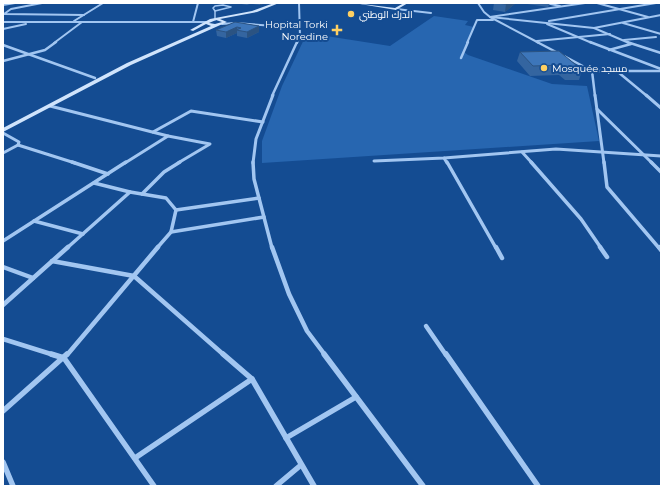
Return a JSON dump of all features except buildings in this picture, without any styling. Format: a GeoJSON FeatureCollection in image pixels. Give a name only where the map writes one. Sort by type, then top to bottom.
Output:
{"type":"FeatureCollection","features":[{"type":"Feature","properties":{"kind":"main road"},"geometry":{"type":"LineString","coordinates":[[206,23],[220,21],[256,11],[277,3]]}},
{"type":"Feature","properties":{"kind":"main road"},"geometry":{"type":"LineString","coordinates":[[356,3],[396,9],[406,3]]}},
{"type":"Feature","properties":{"kind":"main road"},"geometry":{"type":"LineString","coordinates":[[3,130],[157,51],[220,21],[256,11]]}},
{"type":"Feature","properties":{"kind":"main road"},"geometry":{"type":"LineString","coordinates":[[3,124],[211,20],[220,21]]}},
{"type":"Feature","properties":{"kind":"street"},"geometry":{"type":"LineString","coordinates":[[3,5],[15,3]]}},
{"type":"Feature","properties":{"kind":"street"},"geometry":{"type":"LineString","coordinates":[[3,14],[11,9],[42,3]]}},
{"type":"Feature","properties":{"kind":"street"},"geometry":{"type":"LineString","coordinates":[[73,22],[103,3]]}},
{"type":"Feature","properties":{"kind":"street"},"geometry":{"type":"LineString","coordinates":[[193,22],[198,3]]}},
{"type":"Feature","properties":{"kind":"street"},"geometry":{"type":"LineString","coordinates":[[299,3],[300,36],[277,84],[256,139],[252,156],[254,179],[269,239],[288,294],[307,331],[423,486]]}},
{"type":"Feature","properties":{"kind":"street"},"geometry":{"type":"LineString","coordinates":[[478,3],[484,12],[495,20],[592,71],[661,70]]}},
{"type":"Feature","properties":{"kind":"street"},"geometry":{"type":"LineString","coordinates":[[547,3],[561,7]]}},
{"type":"Feature","properties":{"kind":"street"},"geometry":{"type":"LineString","coordinates":[[490,17],[585,3]]}},
{"type":"Feature","properties":{"kind":"street"},"geometry":{"type":"LineString","coordinates":[[597,3],[650,17]]}},
{"type":"Feature","properties":{"kind":"street"},"geometry":{"type":"LineString","coordinates":[[542,22],[656,3]]}},
{"type":"Feature","properties":{"kind":"street"},"geometry":{"type":"LineString","coordinates":[[396,9],[430,13]]}},
{"type":"Feature","properties":{"kind":"street"},"geometry":{"type":"LineString","coordinates":[[3,10],[7,12]]}},
{"type":"Feature","properties":{"kind":"street"},"geometry":{"type":"LineString","coordinates":[[461,58],[478,20],[484,12]]}},
{"type":"Feature","properties":{"kind":"street"},"geometry":{"type":"LineString","coordinates":[[3,14],[84,15]]}},
{"type":"Feature","properties":{"kind":"street"},"geometry":{"type":"LineString","coordinates":[[594,28],[661,15]]}},
{"type":"Feature","properties":{"kind":"street"},"geometry":{"type":"LineString","coordinates":[[490,17],[594,28],[632,44],[661,53]]}},
{"type":"Feature","properties":{"kind":"street"},"geometry":{"type":"LineString","coordinates":[[480,19],[495,20]]}},
{"type":"Feature","properties":{"kind":"street"},"geometry":{"type":"LineString","coordinates":[[220,21],[300,26]]}},
{"type":"Feature","properties":{"kind":"street"},"geometry":{"type":"LineString","coordinates":[[3,22],[206,23]]}},
{"type":"Feature","properties":{"kind":"street"},"geometry":{"type":"LineString","coordinates":[[3,29],[36,22]]}},
{"type":"Feature","properties":{"kind":"street"},"geometry":{"type":"LineString","coordinates":[[3,61],[45,50],[82,22]]}},
{"type":"Feature","properties":{"kind":"street"},"geometry":{"type":"LineString","coordinates":[[542,22],[608,50],[661,70]]}},
{"type":"Feature","properties":{"kind":"street"},"geometry":{"type":"LineString","coordinates":[[621,22],[661,36]]}},
{"type":"Feature","properties":{"kind":"street"},"geometry":{"type":"LineString","coordinates":[[536,41],[610,34]]}},
{"type":"Feature","properties":{"kind":"street"},"geometry":{"type":"LineString","coordinates":[[624,40],[661,36]]}},
{"type":"Feature","properties":{"kind":"street"},"geometry":{"type":"LineString","coordinates":[[608,50],[632,44]]}},
{"type":"Feature","properties":{"kind":"street"},"geometry":{"type":"LineString","coordinates":[[3,46],[94,78]]}},
{"type":"Feature","properties":{"kind":"street"},"geometry":{"type":"LineString","coordinates":[[592,71],[607,187],[661,250]]}},
{"type":"Feature","properties":{"kind":"street"},"geometry":{"type":"LineString","coordinates":[[618,71],[661,108]]}},
{"type":"Feature","properties":{"kind":"street"},"geometry":{"type":"LineString","coordinates":[[50,106],[168,136],[210,144],[164,172],[142,194]]}},
{"type":"Feature","properties":{"kind":"street"},"geometry":{"type":"LineString","coordinates":[[597,109],[661,172]]}},
{"type":"Feature","properties":{"kind":"street"},"geometry":{"type":"LineString","coordinates":[[153,132],[191,111],[263,122]]}},
{"type":"Feature","properties":{"kind":"street"},"geometry":{"type":"LineString","coordinates":[[3,133],[19,142],[18,145]]}},
{"type":"Feature","properties":{"kind":"street"},"geometry":{"type":"LineString","coordinates":[[3,241],[168,136]]}},
{"type":"Feature","properties":{"kind":"street"},"geometry":{"type":"LineString","coordinates":[[3,153],[18,145],[108,174]]}},
{"type":"Feature","properties":{"kind":"street"},"geometry":{"type":"LineString","coordinates":[[374,161],[444,158],[556,149],[661,156]]}},
{"type":"Feature","properties":{"kind":"street"},"geometry":{"type":"LineString","coordinates":[[522,152],[581,220],[607,257]]}},
{"type":"Feature","properties":{"kind":"street"},"geometry":{"type":"LineString","coordinates":[[444,158],[502,258]]}},
{"type":"Feature","properties":{"kind":"street"},"geometry":{"type":"LineString","coordinates":[[94,183],[130,192],[166,198],[176,210]]}},
{"type":"Feature","properties":{"kind":"street"},"geometry":{"type":"LineString","coordinates":[[3,305],[130,192]]}},
{"type":"Feature","properties":{"kind":"street"},"geometry":{"type":"LineString","coordinates":[[176,210],[259,198]]}},
{"type":"Feature","properties":{"kind":"street"},"geometry":{"type":"LineString","coordinates":[[3,411],[64,358],[171,232],[176,210]]}},
{"type":"Feature","properties":{"kind":"street"},"geometry":{"type":"LineString","coordinates":[[171,232],[264,217]]}},
{"type":"Feature","properties":{"kind":"street"},"geometry":{"type":"LineString","coordinates":[[34,221],[83,234]]}},
{"type":"Feature","properties":{"kind":"street"},"geometry":{"type":"LineString","coordinates":[[52,261],[134,276],[252,379],[314,486]]}},
{"type":"Feature","properties":{"kind":"street"},"geometry":{"type":"LineString","coordinates":[[3,267],[33,278]]}},
{"type":"Feature","properties":{"kind":"street"},"geometry":{"type":"LineString","coordinates":[[426,326],[538,486]]}},
{"type":"Feature","properties":{"kind":"street"},"geometry":{"type":"LineString","coordinates":[[3,339],[64,358],[154,486]]}},
{"type":"Feature","properties":{"kind":"street"},"geometry":{"type":"LineString","coordinates":[[135,458],[252,379]]}},
{"type":"Feature","properties":{"kind":"street"},"geometry":{"type":"LineString","coordinates":[[286,438],[356,397]]}},
{"type":"Feature","properties":{"kind":"street"},"geometry":{"type":"LineString","coordinates":[[3,462],[13,486]]}},
{"type":"Feature","properties":{"kind":"street"},"geometry":{"type":"LineString","coordinates":[[276,486],[301,465]]}},
{"type":"Feature","properties":{"kind":"lane"},"geometry":{"type":"LineString","coordinates":[[215,11],[231,8],[215,6],[213,8],[220,21]]}},
{"type":"Feature","properties":{"kind":"shaded area"},"geometry":{"type":"Polygon","coordinates":[[[434,16],[468,21],[465,25],[474,27],[464,52],[468,55],[552,84],[587,86],[599,141],[262,163],[262,141],[282,86],[307,33],[390,46],[434,16]]]}},
{"type":"Feature","properties":{"kind":"place","name":"الدرك الوطني"},"geometry":{"type":"Point","coordinates":[351,14]}},
{"type":"Feature","properties":{"kind":"place","name":"Hopital Torki Noredine"},"geometry":{"type":"Point","coordinates":[337,30]}},
{"type":"Feature","properties":{"kind":"place","name":"Mosquée مسجد"},"geometry":{"type":"Point","coordinates":[544,68]}}]}
